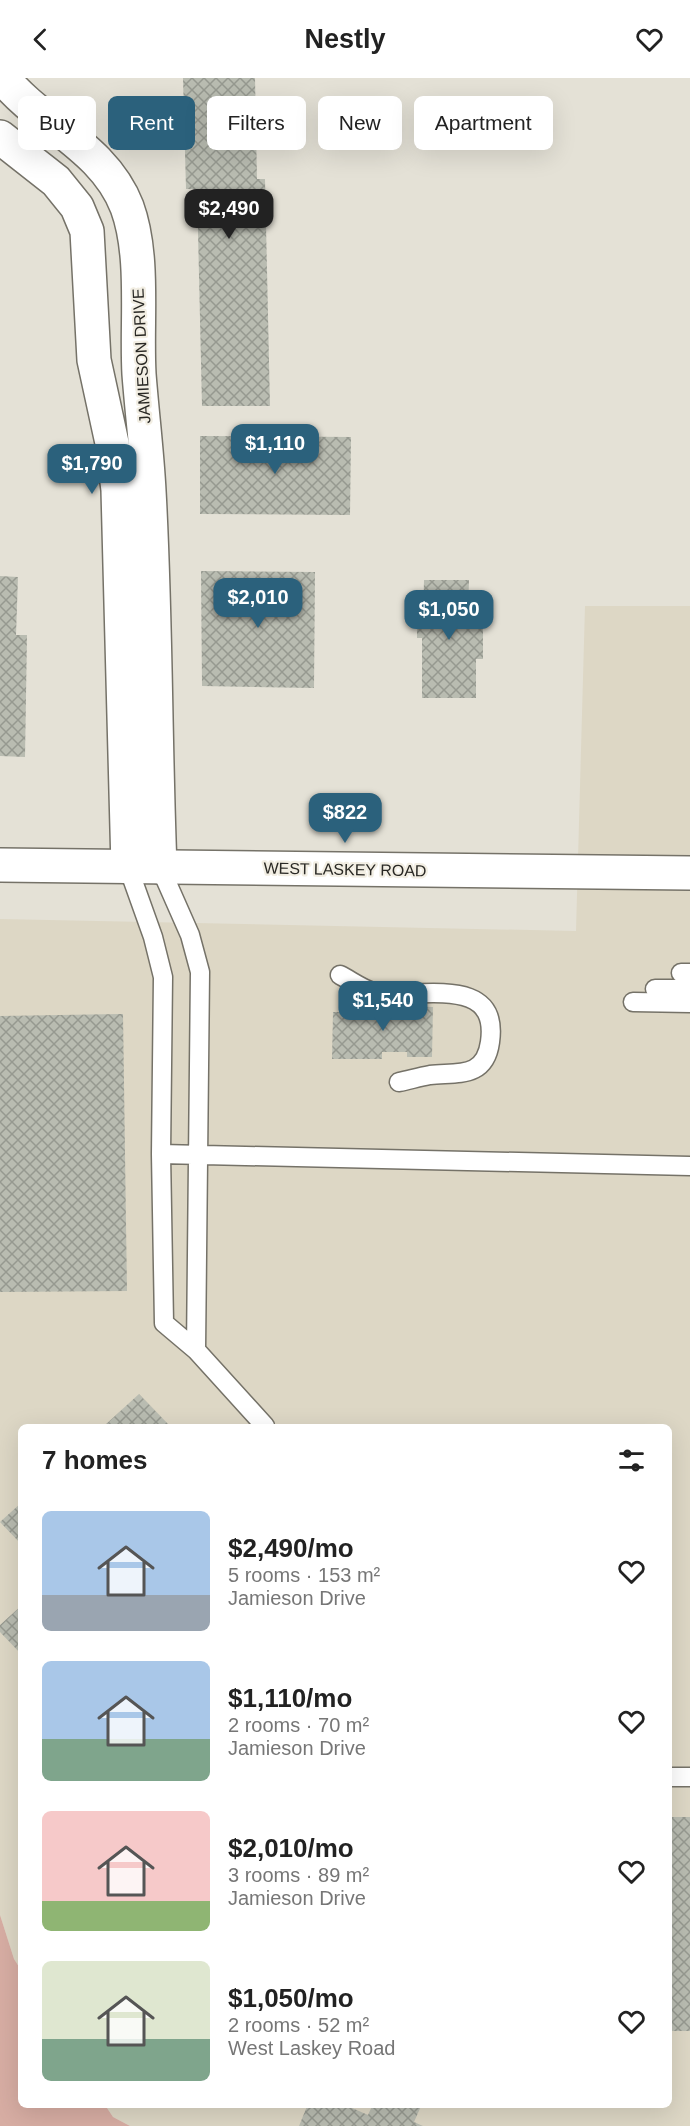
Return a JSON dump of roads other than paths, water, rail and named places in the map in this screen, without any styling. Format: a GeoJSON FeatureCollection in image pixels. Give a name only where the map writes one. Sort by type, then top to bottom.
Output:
{"type":"FeatureCollection","features":[{"type":"Feature","properties":{"kind":"street","name":"JAMIESON DRIVE"},"geometry":{"type":"LineString","coordinates":[[3,78],[19,98],[81,144],[110,176],[127,206],[135,237],[140,374],[149,491],[160,867]]}},
{"type":"Feature","properties":{"kind":"street"},"geometry":{"type":"LineString","coordinates":[[0,138],[56,181],[77,207],[87,231],[91,262],[94,360],[112,443],[118,490],[128,867]]}},
{"type":"Feature","properties":{"kind":"street","name":"WEST LASKEY ROAD"},"geometry":{"type":"LineString","coordinates":[[0,865],[690,873]]}},
{"type":"Feature","properties":{"kind":"lane"},"geometry":{"type":"LineString","coordinates":[[128,867],[153,938],[163,977],[161,1154],[164,1323],[196,1350],[263,1424]]}},
{"type":"Feature","properties":{"kind":"lane"},"geometry":{"type":"LineString","coordinates":[[160,867],[190,936],[200,972],[196,1350]]}},
{"type":"Feature","properties":{"kind":"lane"},"geometry":{"type":"LineString","coordinates":[[340,975],[372,992],[442,993],[472,997],[486,1011],[490,1024],[487,1054],[472,1071],[457,1076],[432,1075],[399,1082]]}},
{"type":"Feature","properties":{"kind":"lane"},"geometry":{"type":"LineString","coordinates":[[655,989],[687,978]]}},
{"type":"Feature","properties":{"kind":"lane"},"geometry":{"type":"LineString","coordinates":[[633,1002],[690,1003]]}},
{"type":"Feature","properties":{"kind":"lane"},"geometry":{"type":"LineString","coordinates":[[161,1154],[690,1166]]}},
{"type":"Feature","properties":{"kind":"lane"},"geometry":{"type":"LineString","coordinates":[[672,1777],[690,1778]]}}]}
